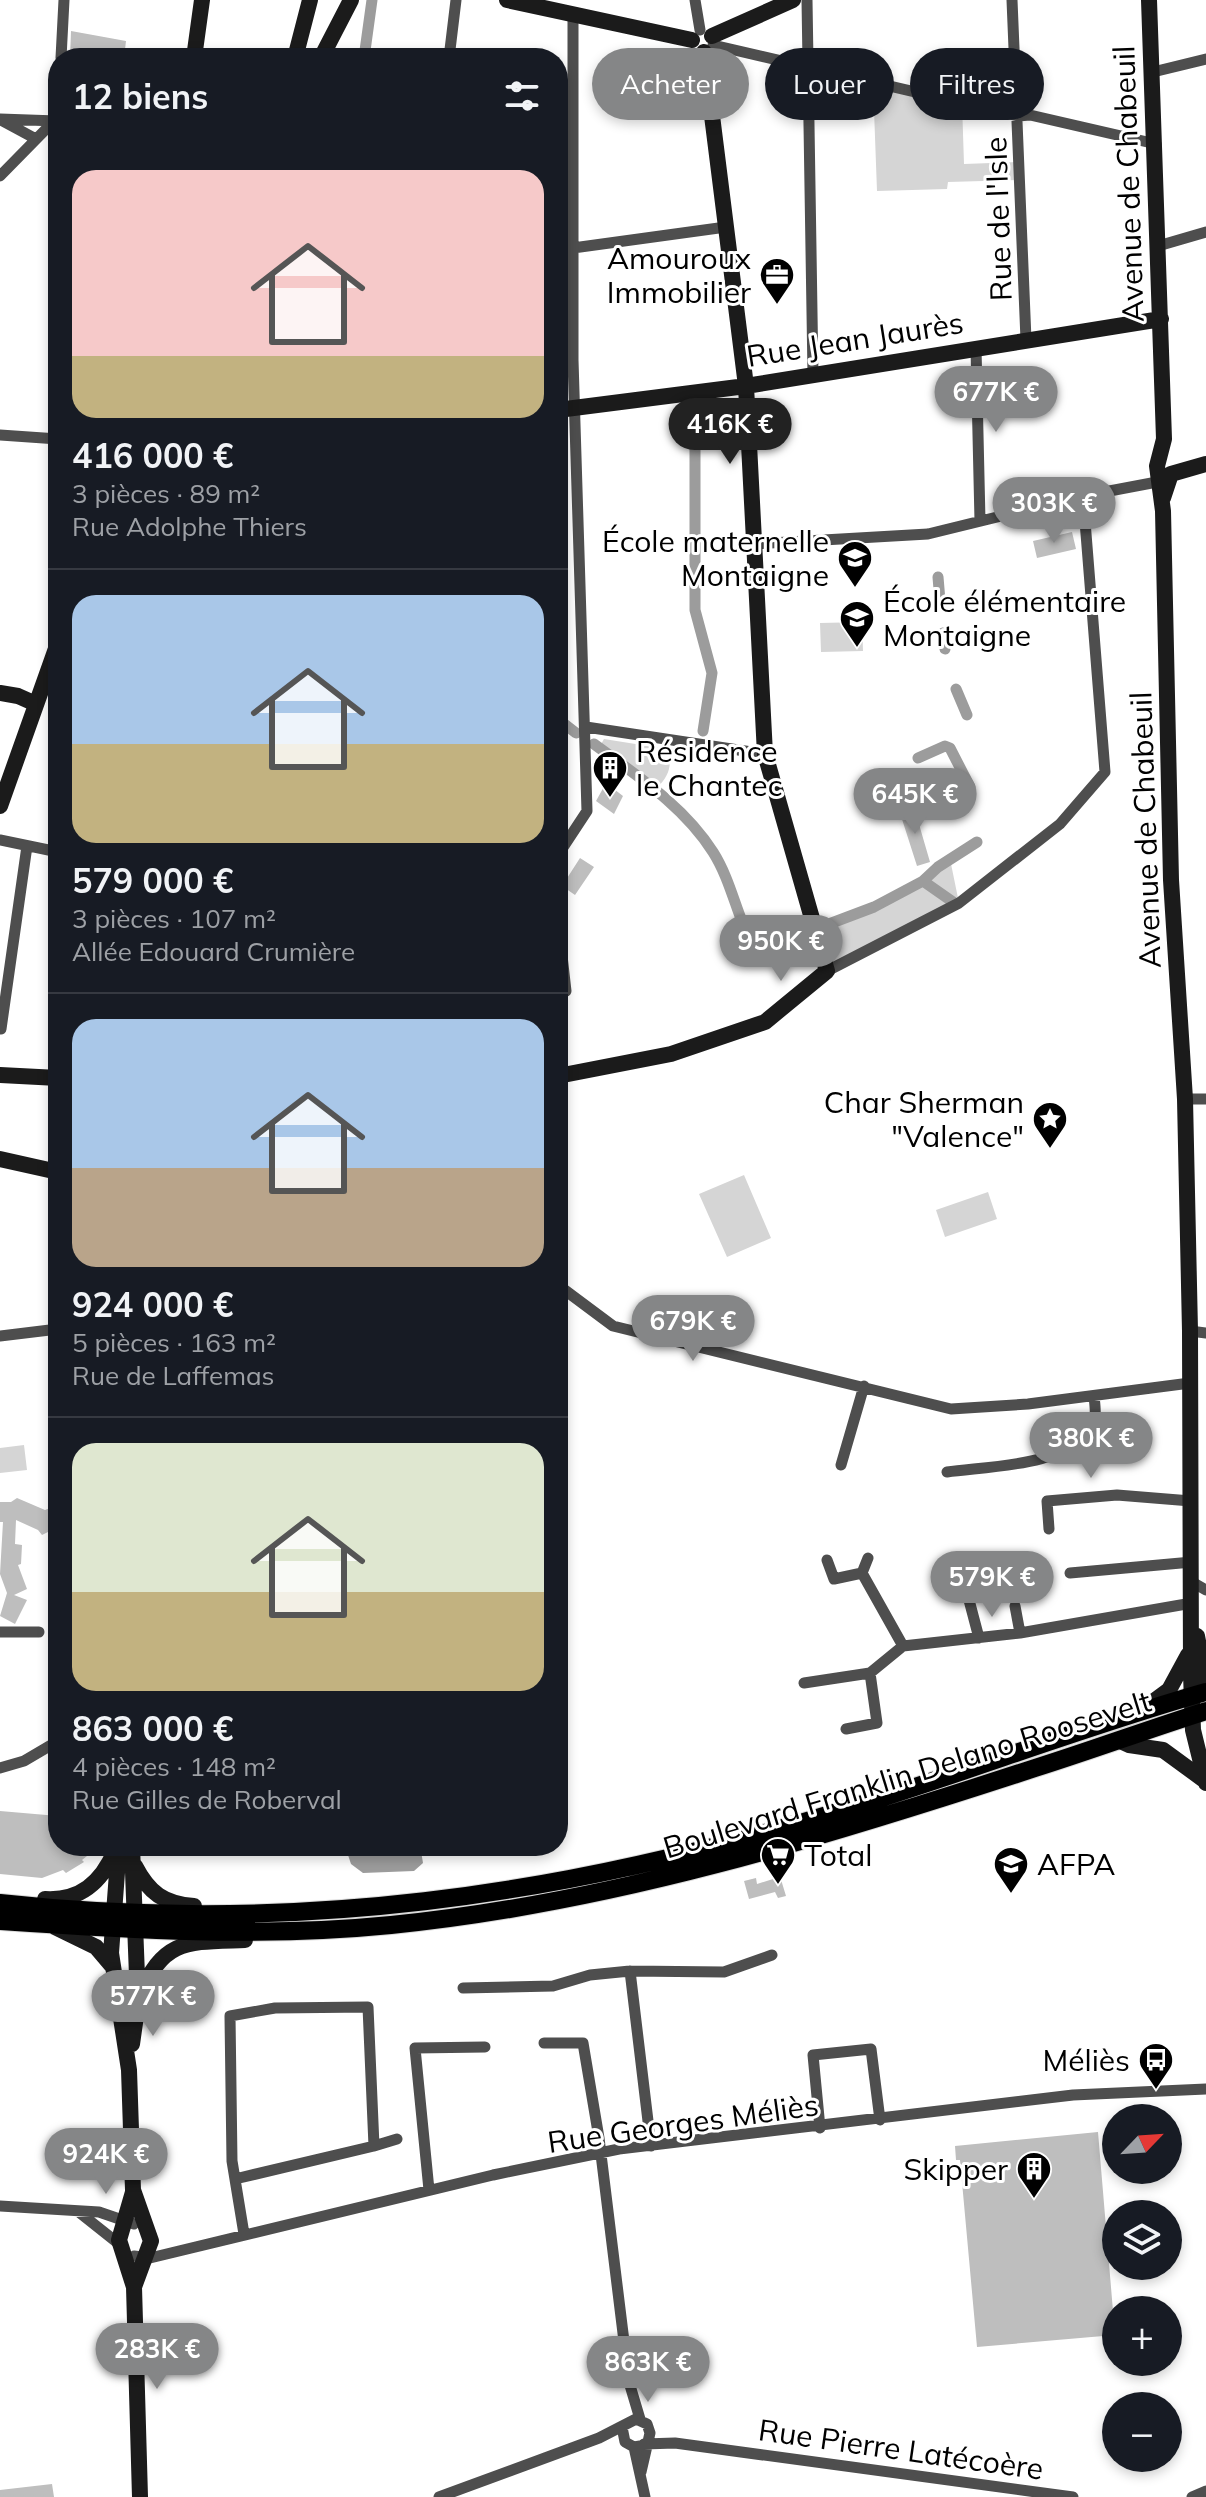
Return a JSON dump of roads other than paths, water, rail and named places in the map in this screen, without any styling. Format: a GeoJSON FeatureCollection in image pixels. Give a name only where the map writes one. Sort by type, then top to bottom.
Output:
{"type":"FeatureCollection","features":[{"type":"Feature","properties":{"kind":"main road","name":"Boulevard Franklin Delano Roosevelt"},"geometry":{"type":"LineString","coordinates":[[135,1922],[219,1914],[391,1907],[475,1897],[579,1879],[692,1853],[840,1811],[1135,1715],[1200,1687]]}},
{"type":"Feature","properties":{"kind":"main road","name":"Boulevard Franklin Delano Roosevelt"},"geometry":{"type":"LineString","coordinates":[[114,1920],[233,1933],[323,1930],[487,1913],[657,1880],[845,1829],[1199,1713]]}},
{"type":"Feature","properties":{"kind":"main road"},"geometry":{"type":"LineString","coordinates":[[0,1900],[114,1920]]}},
{"type":"Feature","properties":{"kind":"main road"},"geometry":{"type":"LineString","coordinates":[[0,1921],[50,1925],[114,1920]]}},
{"type":"Feature","properties":{"kind":"street"},"geometry":{"type":"LineString","coordinates":[[62,48],[64,0]]}},
{"type":"Feature","properties":{"kind":"street"},"geometry":{"type":"LineString","coordinates":[[195,48],[202,0]]}},
{"type":"Feature","properties":{"kind":"street"},"geometry":{"type":"LineString","coordinates":[[298,48],[310,0]]}},
{"type":"Feature","properties":{"kind":"street"},"geometry":{"type":"LineString","coordinates":[[326,48],[351,0]]}},
{"type":"Feature","properties":{"kind":"street"},"geometry":{"type":"LineString","coordinates":[[450,48],[456,0]]}},
{"type":"Feature","properties":{"kind":"street"},"geometry":{"type":"LineString","coordinates":[[507,0],[765,57]]}},
{"type":"Feature","properties":{"kind":"street"},"geometry":{"type":"LineString","coordinates":[[695,0],[704,41],[746,386],[765,754],[827,971]]}},
{"type":"Feature","properties":{"kind":"street"},"geometry":{"type":"LineString","coordinates":[[704,41],[793,0]]}},
{"type":"Feature","properties":{"kind":"street"},"geometry":{"type":"LineString","coordinates":[[807,0],[808,48]]}},
{"type":"Feature","properties":{"kind":"street","name":"Rue de l'Isle"},"geometry":{"type":"LineString","coordinates":[[1012,0],[1014,48]]}},
{"type":"Feature","properties":{"kind":"street","name":"Avenue de Chabeuil"},"geometry":{"type":"LineString","coordinates":[[1149,0],[1164,439],[1157,482],[1163,506],[1171,848],[1198,1332],[1190,1383],[1191,1501],[1199,1527],[1192,1562],[1199,1586],[1192,1607],[1199,1651],[1196,1750],[1205,1781]]}},
{"type":"Feature","properties":{"kind":"street"},"geometry":{"type":"LineString","coordinates":[[568,364],[573,248],[573,16]]}},
{"type":"Feature","properties":{"kind":"street"},"geometry":{"type":"LineString","coordinates":[[1153,72],[1206,59]]}},
{"type":"Feature","properties":{"kind":"street"},"geometry":{"type":"LineString","coordinates":[[1044,118],[1156,144]]}},
{"type":"Feature","properties":{"kind":"street"},"geometry":{"type":"LineString","coordinates":[[0,119],[48,121]]}},
{"type":"Feature","properties":{"kind":"street"},"geometry":{"type":"LineString","coordinates":[[0,119],[36,139]]}},
{"type":"Feature","properties":{"kind":"street"},"geometry":{"type":"LineString","coordinates":[[809,120],[813,375]]}},
{"type":"Feature","properties":{"kind":"street","name":"Rue de l'Isle"},"geometry":{"type":"LineString","coordinates":[[1018,120],[1026,340]]}},
{"type":"Feature","properties":{"kind":"street"},"geometry":{"type":"LineString","coordinates":[[0,176],[48,128]]}},
{"type":"Feature","properties":{"kind":"street"},"geometry":{"type":"LineString","coordinates":[[573,248],[726,227]]}},
{"type":"Feature","properties":{"kind":"street"},"geometry":{"type":"LineString","coordinates":[[1158,246],[1206,232]]}},
{"type":"Feature","properties":{"kind":"street","name":"Rue Jean Jaurès"},"geometry":{"type":"LineString","coordinates":[[568,410],[746,386],[1161,319]]}},
{"type":"Feature","properties":{"kind":"street"},"geometry":{"type":"LineString","coordinates":[[976,348],[980,521]]}},
{"type":"Feature","properties":{"kind":"street"},"geometry":{"type":"LineString","coordinates":[[0,435],[48,438]]}},
{"type":"Feature","properties":{"kind":"street"},"geometry":{"type":"LineString","coordinates":[[1164,439],[1172,457],[1186,467]]}},
{"type":"Feature","properties":{"kind":"street"},"geometry":{"type":"LineString","coordinates":[[568,442],[586,727],[587,811],[568,840]]}},
{"type":"Feature","properties":{"kind":"street"},"geometry":{"type":"LineString","coordinates":[[1163,506],[1166,480],[1171,474],[1186,467],[1206,464]]}},
{"type":"Feature","properties":{"kind":"street"},"geometry":{"type":"LineString","coordinates":[[754,544],[928,534],[1083,496],[1157,482]]}},
{"type":"Feature","properties":{"kind":"street"},"geometry":{"type":"LineString","coordinates":[[568,1074],[671,1054],[765,1022],[827,971],[959,903],[1060,824],[1105,772],[1083,496]]}},
{"type":"Feature","properties":{"kind":"street"},"geometry":{"type":"LineString","coordinates":[[0,806],[48,671]]}},
{"type":"Feature","properties":{"kind":"street"},"geometry":{"type":"LineString","coordinates":[[0,693],[36,704]]}},
{"type":"Feature","properties":{"kind":"street"},"geometry":{"type":"LineString","coordinates":[[586,727],[765,754]]}},
{"type":"Feature","properties":{"kind":"street"},"geometry":{"type":"LineString","coordinates":[[0,840],[48,850]]}},
{"type":"Feature","properties":{"kind":"street"},"geometry":{"type":"LineString","coordinates":[[1,1029],[27,846]]}},
{"type":"Feature","properties":{"kind":"street"},"geometry":{"type":"LineString","coordinates":[[0,1075],[48,1077]]}},
{"type":"Feature","properties":{"kind":"street"},"geometry":{"type":"LineString","coordinates":[[1185,1099],[1206,1099]]}},
{"type":"Feature","properties":{"kind":"street"},"geometry":{"type":"LineString","coordinates":[[0,1159],[48,1170]]}},
{"type":"Feature","properties":{"kind":"street"},"geometry":{"type":"LineString","coordinates":[[568,1292],[613,1326],[951,1409],[1094,1396],[1190,1383]]}},
{"type":"Feature","properties":{"kind":"street"},"geometry":{"type":"LineString","coordinates":[[0,1336],[48,1330]]}},
{"type":"Feature","properties":{"kind":"street"},"geometry":{"type":"LineString","coordinates":[[841,1465],[864,1386]]}},
{"type":"Feature","properties":{"kind":"street"},"geometry":{"type":"LineString","coordinates":[[947,1472],[1057,1454],[1074,1444],[1092,1427],[1094,1396]]}},
{"type":"Feature","properties":{"kind":"street"},"geometry":{"type":"LineString","coordinates":[[1049,1529],[1047,1501],[1117,1495],[1191,1501]]}},
{"type":"Feature","properties":{"kind":"street"},"geometry":{"type":"LineString","coordinates":[[862,1573],[868,1558]]}},
{"type":"Feature","properties":{"kind":"street"},"geometry":{"type":"LineString","coordinates":[[827,1560],[834,1579],[862,1573]]}},
{"type":"Feature","properties":{"kind":"street"},"geometry":{"type":"LineString","coordinates":[[1070,1573],[1192,1562]]}},
{"type":"Feature","properties":{"kind":"street"},"geometry":{"type":"LineString","coordinates":[[952,1565],[964,1581],[979,1638]]}},
{"type":"Feature","properties":{"kind":"street"},"geometry":{"type":"LineString","coordinates":[[862,1573],[903,1646]]}},
{"type":"Feature","properties":{"kind":"street"},"geometry":{"type":"LineString","coordinates":[[1015,1606],[1020,1633]]}},
{"type":"Feature","properties":{"kind":"street"},"geometry":{"type":"LineString","coordinates":[[804,1683],[870,1673],[903,1646],[1020,1633],[1192,1607]]}},
{"type":"Feature","properties":{"kind":"street"},"geometry":{"type":"LineString","coordinates":[[0,1632],[39,1632]]}},
{"type":"Feature","properties":{"kind":"street","name":"Avenue de Chabeuil"},"geometry":{"type":"LineString","coordinates":[[1135,1715],[1161,1697],[1199,1651]]}},
{"type":"Feature","properties":{"kind":"street"},"geometry":{"type":"LineString","coordinates":[[846,1729],[877,1723],[870,1673]]}},
{"type":"Feature","properties":{"kind":"street"},"geometry":{"type":"LineString","coordinates":[[1118,1740],[1129,1745],[1163,1750],[1205,1781]]}},
{"type":"Feature","properties":{"kind":"street"},"geometry":{"type":"LineString","coordinates":[[0,1768],[24,1761],[48,1747]]}},
{"type":"Feature","properties":{"kind":"street"},"geometry":{"type":"LineString","coordinates":[[0,1900],[58,1900],[75,1896],[96,1882],[112,1856]]}},
{"type":"Feature","properties":{"kind":"street"},"geometry":{"type":"LineString","coordinates":[[117,1856],[113,1967],[129,2070],[140,2497]]}},
{"type":"Feature","properties":{"kind":"street"},"geometry":{"type":"LineString","coordinates":[[133,1856],[144,1882],[164,1900],[219,1914]]}},
{"type":"Feature","properties":{"kind":"street"},"geometry":{"type":"LineString","coordinates":[[129,2070],[138,2002],[133,1856]]}},
{"type":"Feature","properties":{"kind":"street"},"geometry":{"type":"LineString","coordinates":[[50,1925],[96,1947],[113,1967]]}},
{"type":"Feature","properties":{"kind":"street"},"geometry":{"type":"LineString","coordinates":[[138,2002],[150,1971],[158,1960],[183,1944],[284,1939],[323,1930]]}},
{"type":"Feature","properties":{"kind":"street"},"geometry":{"type":"LineString","coordinates":[[463,1988],[553,1986],[590,1975],[630,1971],[724,1972],[772,1955]]}},
{"type":"Feature","properties":{"kind":"street"},"geometry":{"type":"LineString","coordinates":[[630,1971],[651,2146]]}},
{"type":"Feature","properties":{"kind":"street"},"geometry":{"type":"LineString","coordinates":[[244,2234],[235,2179],[230,2016],[275,2008],[368,2007],[374,2146]]}},
{"type":"Feature","properties":{"kind":"street"},"geometry":{"type":"LineString","coordinates":[[544,2043],[583,2043],[630,2390],[644,2437],[641,2472],[645,2497]]}},
{"type":"Feature","properties":{"kind":"street"},"geometry":{"type":"LineString","coordinates":[[429,2190],[415,2048],[485,2047]]}},
{"type":"Feature","properties":{"kind":"street"},"geometry":{"type":"LineString","coordinates":[[820,2128],[813,2055],[871,2049],[880,2120]]}},
{"type":"Feature","properties":{"kind":"street","name":"Rue Georges Méliès"},"geometry":{"type":"LineString","coordinates":[[134,2240],[174,2252],[429,2190],[600,2153],[1073,2095],[1206,2089]]}},
{"type":"Feature","properties":{"kind":"street"},"geometry":{"type":"LineString","coordinates":[[235,2179],[397,2139]]}},
{"type":"Feature","properties":{"kind":"street"},"geometry":{"type":"LineString","coordinates":[[0,2206],[99,2212],[134,2240]]}},
{"type":"Feature","properties":{"kind":"street"},"geometry":{"type":"LineString","coordinates":[[80,2213],[134,2240],[174,2252]]}},
{"type":"Feature","properties":{"kind":"street"},"geometry":{"type":"LineString","coordinates":[[623,2429],[630,2390]]}},
{"type":"Feature","properties":{"kind":"street"},"geometry":{"type":"LineString","coordinates":[[439,2497],[623,2429],[632,2419],[644,2437]]}},
{"type":"Feature","properties":{"kind":"street","name":"Rue Pierre Latécoère"},"geometry":{"type":"LineString","coordinates":[[623,2429],[675,2443],[1073,2497]]}},
{"type":"Feature","properties":{"kind":"street"},"geometry":{"type":"LineString","coordinates":[[1192,2497],[1206,2491]]}},
{"type":"Feature","properties":{"kind":"waterway"},"geometry":{"type":"LineString","coordinates":[[365,48],[372,0]]}},
{"type":"Feature","properties":{"kind":"waterway"},"geometry":{"type":"LineString","coordinates":[[695,430],[695,610],[712,673],[703,731]]}},
{"type":"Feature","properties":{"kind":"waterway"},"geometry":{"type":"LineString","coordinates":[[938,577],[940,601]]}},
{"type":"Feature","properties":{"kind":"waterway"},"geometry":{"type":"LineString","coordinates":[[943,633],[945,649]]}},
{"type":"Feature","properties":{"kind":"waterway"},"geometry":{"type":"LineString","coordinates":[[956,689],[967,715]]}},
{"type":"Feature","properties":{"kind":"waterway"},"geometry":{"type":"LineString","coordinates":[[568,727],[576,733]]}},
{"type":"Feature","properties":{"kind":"waterway"},"geometry":{"type":"LineString","coordinates":[[594,744],[658,792],[701,835],[720,864],[754,948],[809,931]]}},
{"type":"Feature","properties":{"kind":"waterway"},"geometry":{"type":"LineString","coordinates":[[918,758],[945,746],[950,748],[970,787]]}},
{"type":"Feature","properties":{"kind":"waterway"},"geometry":{"type":"LineString","coordinates":[[821,927],[874,907],[923,881],[938,867],[977,842]]}},
{"type":"Feature","properties":{"kind":"waterway"},"geometry":{"type":"LineString","coordinates":[[923,881],[953,902]]}},
{"type":"Feature","properties":{"kind":"place","name":"Amouroux Immobilier"},"geometry":{"type":"Point","coordinates":[777,306]}},
{"type":"Feature","properties":{"kind":"place","name":"École maternelle Montaigne"},"geometry":{"type":"Point","coordinates":[855,589]}},
{"type":"Feature","properties":{"kind":"place","name":"École élémentaire Montaigne"},"geometry":{"type":"Point","coordinates":[857,649]}},
{"type":"Feature","properties":{"kind":"place","name":"Résidence le Chantec"},"geometry":{"type":"Point","coordinates":[610,799]}},
{"type":"Feature","properties":{"kind":"place","name":"Char Sherman \"Valence\""},"geometry":{"type":"Point","coordinates":[1050,1150]}},
{"type":"Feature","properties":{"kind":"place","name":"Total"},"geometry":{"type":"Point","coordinates":[778,1886]}},
{"type":"Feature","properties":{"kind":"place","name":"AFPA"},"geometry":{"type":"Point","coordinates":[1011,1895]}},
{"type":"Feature","properties":{"kind":"place","name":"Méliès"},"geometry":{"type":"Point","coordinates":[1156,2091]}},
{"type":"Feature","properties":{"kind":"place","name":"Skipper"},"geometry":{"type":"Point","coordinates":[1034,2200]}}]}
